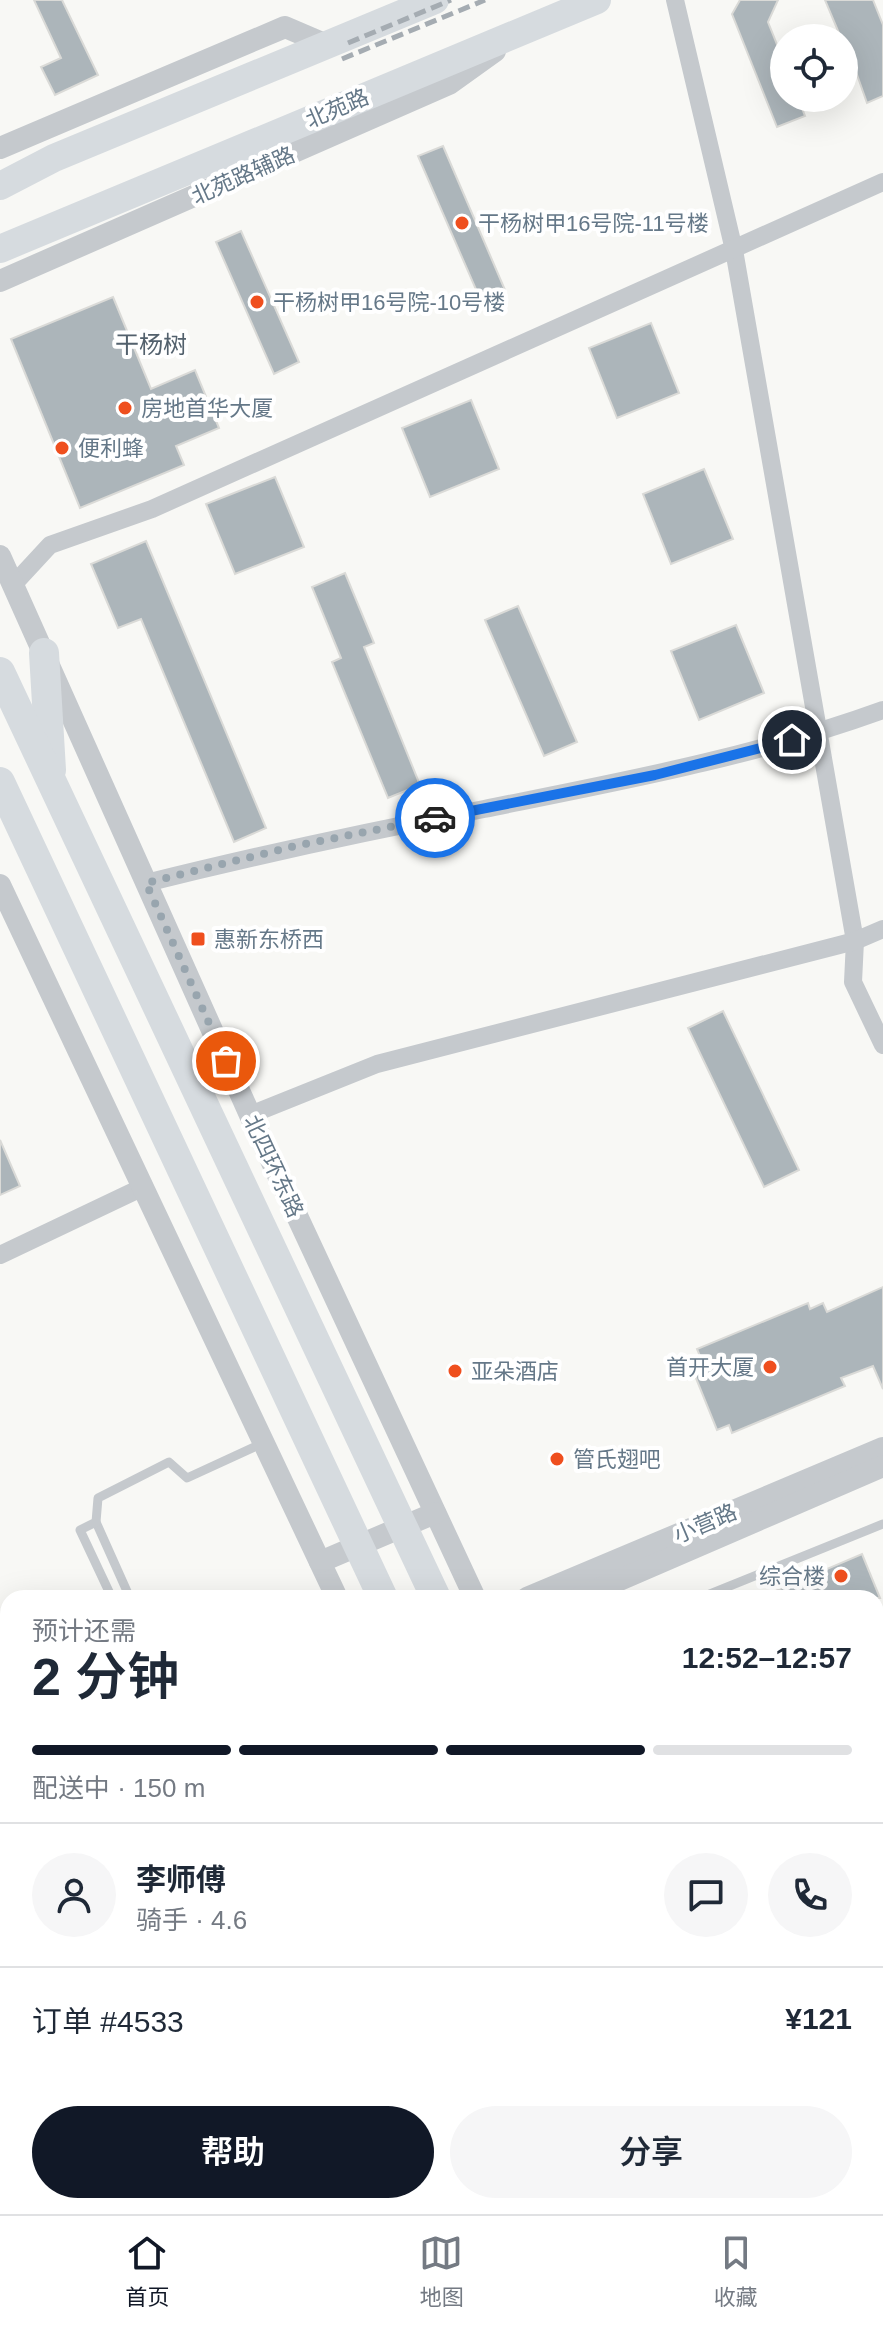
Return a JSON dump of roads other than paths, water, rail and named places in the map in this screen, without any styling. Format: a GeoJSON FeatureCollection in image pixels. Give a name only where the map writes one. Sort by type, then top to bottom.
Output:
{"type":"FeatureCollection","features":[{"type":"Feature","properties":{"kind":"highway"},"geometry":{"type":"LineString","coordinates":[[44,653],[52,788]]}},
{"type":"Feature","properties":{"kind":"highway","name":"北四环东路"},"geometry":{"type":"LineString","coordinates":[[0,672],[432,1590]]}},
{"type":"Feature","properties":{"kind":"highway"},"geometry":{"type":"LineString","coordinates":[[0,782],[379,1590]]}},
{"type":"Feature","properties":{"kind":"main road"},"geometry":{"type":"LineString","coordinates":[[0,186],[54,158],[435,0]]}},
{"type":"Feature","properties":{"kind":"main road","name":"北苑路"},"geometry":{"type":"LineString","coordinates":[[0,249],[597,0]]}},
{"type":"Feature","properties":{"kind":"street"},"geometry":{"type":"LineString","coordinates":[[675,0],[734,250],[855,941],[853,982],[883,1045]]}},
{"type":"Feature","properties":{"kind":"street"},"geometry":{"type":"LineString","coordinates":[[0,148],[285,27],[327,45]]}},
{"type":"Feature","properties":{"kind":"street","name":"北苑路辅路"},"geometry":{"type":"LineString","coordinates":[[0,281],[449,84],[520,32]]}},
{"type":"Feature","properties":{"kind":"street"},"geometry":{"type":"LineString","coordinates":[[13,585],[50,545],[152,509],[883,182]]}},
{"type":"Feature","properties":{"kind":"street","name":"北四环东路"},"geometry":{"type":"LineString","coordinates":[[0,556],[250,1115],[471,1590]]}},
{"type":"Feature","properties":{"kind":"street"},"geometry":{"type":"LineString","coordinates":[[146,883],[295,846],[655,775],[820,733],[883,710]]}},
{"type":"Feature","properties":{"kind":"street"},"geometry":{"type":"LineString","coordinates":[[0,885],[333,1590]]}},
{"type":"Feature","properties":{"kind":"street"},"geometry":{"type":"LineString","coordinates":[[250,1115],[377,1064],[855,941],[883,929]]}},
{"type":"Feature","properties":{"kind":"street"},"geometry":{"type":"LineString","coordinates":[[0,1255],[141,1188]]}},
{"type":"Feature","properties":{"kind":"street","name":"小营路"},"geometry":{"type":"LineString","coordinates":[[546,1590],[883,1448]]}},
{"type":"Feature","properties":{"kind":"street","name":"小营路"},"geometry":{"type":"LineString","coordinates":[[596,1590],[883,1466]]}},
{"type":"Feature","properties":{"kind":"street"},"geometry":{"type":"LineString","coordinates":[[320,1562],[435,1513]]}},
{"type":"Feature","properties":{"kind":"lane"},"geometry":{"type":"LineString","coordinates":[[126,1590],[96,1522],[98,1498],[169,1462],[187,1478],[263,1443]]}},
{"type":"Feature","properties":{"kind":"lane"},"geometry":{"type":"LineString","coordinates":[[96,1522],[80,1530],[108,1590]]}},
{"type":"Feature","properties":{"kind":"lane"},"geometry":{"type":"LineString","coordinates":[[720,1590],[883,1524]]}},
{"type":"Feature","properties":{"kind":"railway"},"geometry":{"type":"LineString","coordinates":[[348,43],[451,0]]}},
{"type":"Feature","properties":{"kind":"railway"},"geometry":{"type":"LineString","coordinates":[[342,59],[485,0]]}},
{"type":"Feature","properties":{"kind":"place","name":"干杨树甲16号院-11号楼"},"geometry":{"type":"Point","coordinates":[462,223]}},
{"type":"Feature","properties":{"kind":"place","name":"干杨树甲16号院-10号楼"},"geometry":{"type":"Point","coordinates":[257,302]}},
{"type":"Feature","properties":{"kind":"place","name":"房地首华大厦"},"geometry":{"type":"Point","coordinates":[125,408]}},
{"type":"Feature","properties":{"kind":"place","name":"便利蜂"},"geometry":{"type":"Point","coordinates":[62,448]}},
{"type":"Feature","properties":{"kind":"place","name":"惠新东桥西"},"geometry":{"type":"Point","coordinates":[198,939]}},
{"type":"Feature","properties":{"kind":"place","name":"首开大厦"},"geometry":{"type":"Point","coordinates":[770,1367]}},
{"type":"Feature","properties":{"kind":"place","name":"亚朵酒店"},"geometry":{"type":"Point","coordinates":[455,1371]}},
{"type":"Feature","properties":{"kind":"place","name":"管氏翅吧"},"geometry":{"type":"Point","coordinates":[557,1459]}},
{"type":"Feature","properties":{"kind":"place","name":"综合楼"},"geometry":{"type":"Point","coordinates":[841,1576]}},
{"type":"Feature","properties":{"kind":"district","name":"干杨树"},"geometry":{"type":"Point","coordinates":[151,345]}}]}
